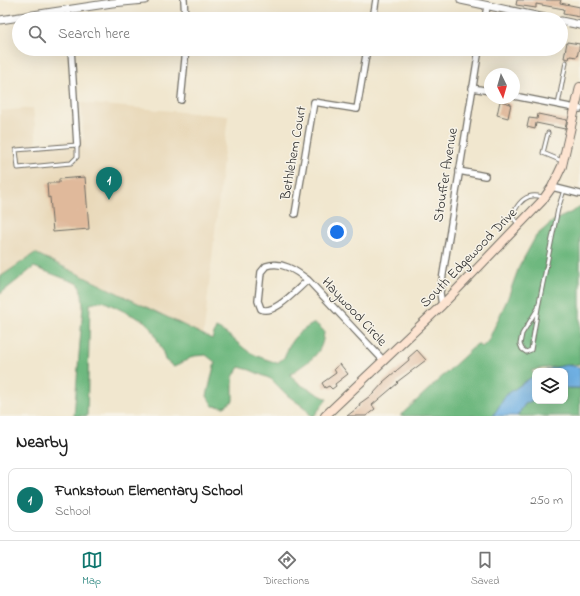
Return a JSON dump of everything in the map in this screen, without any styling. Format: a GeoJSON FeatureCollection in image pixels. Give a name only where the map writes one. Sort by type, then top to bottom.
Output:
{"type":"FeatureCollection","features":[{"type":"Feature","properties":{"kind":"main road","name":"South Edgewood Drive"},"geometry":{"type":"LineString","coordinates":[[325,416],[442,305],[519,226],[544,198],[552,187],[564,161],[578,109],[580,87]]}},
{"type":"Feature","properties":{"kind":"street"},"geometry":{"type":"LineString","coordinates":[[54,12],[145,0]]}},
{"type":"Feature","properties":{"kind":"street"},"geometry":{"type":"LineString","coordinates":[[184,0],[185,12]]}},
{"type":"Feature","properties":{"kind":"street"},"geometry":{"type":"LineString","coordinates":[[374,12],[376,0]]}},
{"type":"Feature","properties":{"kind":"street"},"geometry":{"type":"LineString","coordinates":[[461,0],[516,12]]}},
{"type":"Feature","properties":{"kind":"street"},"geometry":{"type":"LineString","coordinates":[[486,12],[487,6]]}},
{"type":"Feature","properties":{"kind":"street"},"geometry":{"type":"LineString","coordinates":[[0,20],[12,18]]}},
{"type":"Feature","properties":{"kind":"street"},"geometry":{"type":"LineString","coordinates":[[568,23],[580,26]]}},
{"type":"Feature","properties":{"kind":"street"},"geometry":{"type":"LineString","coordinates":[[71,56],[77,146]]}},
{"type":"Feature","properties":{"kind":"street"},"geometry":{"type":"LineString","coordinates":[[181,100],[185,56]]}},
{"type":"Feature","properties":{"kind":"street","name":"Bethlehem Court"},"geometry":{"type":"LineString","coordinates":[[295,214],[314,102],[357,109],[367,56]]}},
{"type":"Feature","properties":{"kind":"street","name":"Stouffer Avenue"},"geometry":{"type":"LineString","coordinates":[[442,305],[440,293],[478,56]]}},
{"type":"Feature","properties":{"kind":"street"},"geometry":{"type":"LineString","coordinates":[[472,88],[484,91]]}},
{"type":"Feature","properties":{"kind":"street"},"geometry":{"type":"LineString","coordinates":[[520,97],[578,109]]}},
{"type":"Feature","properties":{"kind":"street"},"geometry":{"type":"LineString","coordinates":[[459,171],[485,176]]}},
{"type":"Feature","properties":{"kind":"street"},"geometry":{"type":"LineString","coordinates":[[552,187],[580,194]]}},
{"type":"Feature","properties":{"kind":"street","name":"Haywood Circle"},"geometry":{"type":"LineString","coordinates":[[308,280],[277,307],[266,310],[261,309],[258,301],[260,272],[266,266],[277,264],[296,270],[308,280],[384,361]]}},
{"type":"Feature","properties":{"kind":"lane"},"geometry":{"type":"LineString","coordinates":[[558,105],[566,62]]}},
{"type":"Feature","properties":{"kind":"lane"},"geometry":{"type":"LineString","coordinates":[[548,133],[543,153],[564,161]]}},
{"type":"Feature","properties":{"kind":"lane"},"geometry":{"type":"LineString","coordinates":[[77,146],[77,157],[71,163],[18,168],[16,150],[77,146]]}},
{"type":"Feature","properties":{"kind":"lane"},"geometry":{"type":"LineString","coordinates":[[538,308],[522,334],[520,344],[522,349],[526,352],[531,350],[533,342],[538,308],[558,209],[564,190]]}},
{"type":"Feature","properties":{"kind":"lane"},"geometry":{"type":"LineString","coordinates":[[519,226],[513,218],[513,214],[519,202],[523,199],[534,196],[544,198]]}},
{"type":"Feature","properties":{"kind":"shaded area"},"geometry":{"type":"Polygon","coordinates":[[[81,103],[228,116],[203,339],[36,256],[0,283],[0,111],[33,108],[37,143],[84,139],[81,103]]]}},
{"type":"Feature","properties":{"kind":"green space"},"geometry":{"type":"Polygon","coordinates":[[[580,206],[580,364],[532,368],[532,377],[520,385],[493,416],[400,416],[477,344],[482,347],[488,341],[507,300],[519,267],[536,236],[553,221],[574,211],[580,206]]]}},
{"type":"Feature","properties":{"kind":"green space"},"geometry":{"type":"Polygon","coordinates":[[[35,253],[212,339],[216,328],[221,330],[249,351],[277,363],[284,357],[291,342],[297,335],[315,323],[324,331],[321,347],[313,357],[290,375],[301,385],[327,399],[314,416],[311,416],[305,408],[287,395],[271,379],[239,367],[233,377],[233,401],[224,407],[213,406],[207,396],[215,362],[206,355],[194,356],[174,367],[165,360],[162,349],[152,329],[144,321],[103,301],[90,304],[87,416],[74,416],[83,306],[79,284],[34,267],[0,294],[0,277],[35,253]]]}},
{"type":"Feature","properties":{"kind":"green space"},"geometry":{"type":"Polygon","coordinates":[[[568,388],[580,388],[580,416],[517,416],[525,404],[532,400],[532,404],[568,404],[568,388]]]}},
{"type":"Feature","properties":{"kind":"water"},"geometry":{"type":"Polygon","coordinates":[[[566,365],[580,367],[580,388],[568,388],[568,368],[554,368],[566,365]]]}},
{"type":"Feature","properties":{"kind":"water"},"geometry":{"type":"Polygon","coordinates":[[[532,377],[532,400],[525,404],[517,416],[493,416],[506,395],[532,377]]]}},
{"type":"Feature","properties":{"kind":"building"},"geometry":{"type":"Polygon","coordinates":[[[517,0],[561,0],[560,3],[580,7],[580,17],[568,15],[568,12],[563,12],[564,9],[536,4],[536,8],[516,5],[517,0]]]}},
{"type":"Feature","properties":{"kind":"building"},"geometry":{"type":"Polygon","coordinates":[[[568,42],[580,44],[577,57],[570,56],[569,59],[564,58],[564,56],[568,56],[568,42]]]}},
{"type":"Feature","properties":{"kind":"building"},"geometry":{"type":"Polygon","coordinates":[[[499,104],[511,104],[508,118],[497,115],[499,104]]]}},
{"type":"Feature","properties":{"kind":"building"},"geometry":{"type":"Polygon","coordinates":[[[538,114],[567,120],[565,129],[536,123],[535,129],[527,127],[529,118],[537,119],[538,114]]]}},
{"type":"Feature","properties":{"kind":"building"},"geometry":{"type":"Polygon","coordinates":[[[85,177],[89,229],[53,232],[50,197],[48,198],[47,183],[59,183],[59,179],[85,177]]]}},
{"type":"Feature","properties":{"kind":"building"},"geometry":{"type":"Polygon","coordinates":[[[417,350],[426,360],[397,382],[398,383],[372,405],[375,409],[366,416],[347,416],[360,406],[359,404],[373,394],[383,382],[409,360],[408,358],[417,350]]]}},
{"type":"Feature","properties":{"kind":"building"},"geometry":{"type":"Polygon","coordinates":[[[340,364],[348,374],[335,384],[336,386],[332,389],[329,386],[325,388],[322,383],[336,373],[334,369],[340,364]]]}},
{"type":"Feature","properties":{"kind":"place","name":"Funkstown Elementary School"},"geometry":{"type":"Point","coordinates":[109,200]}}]}
